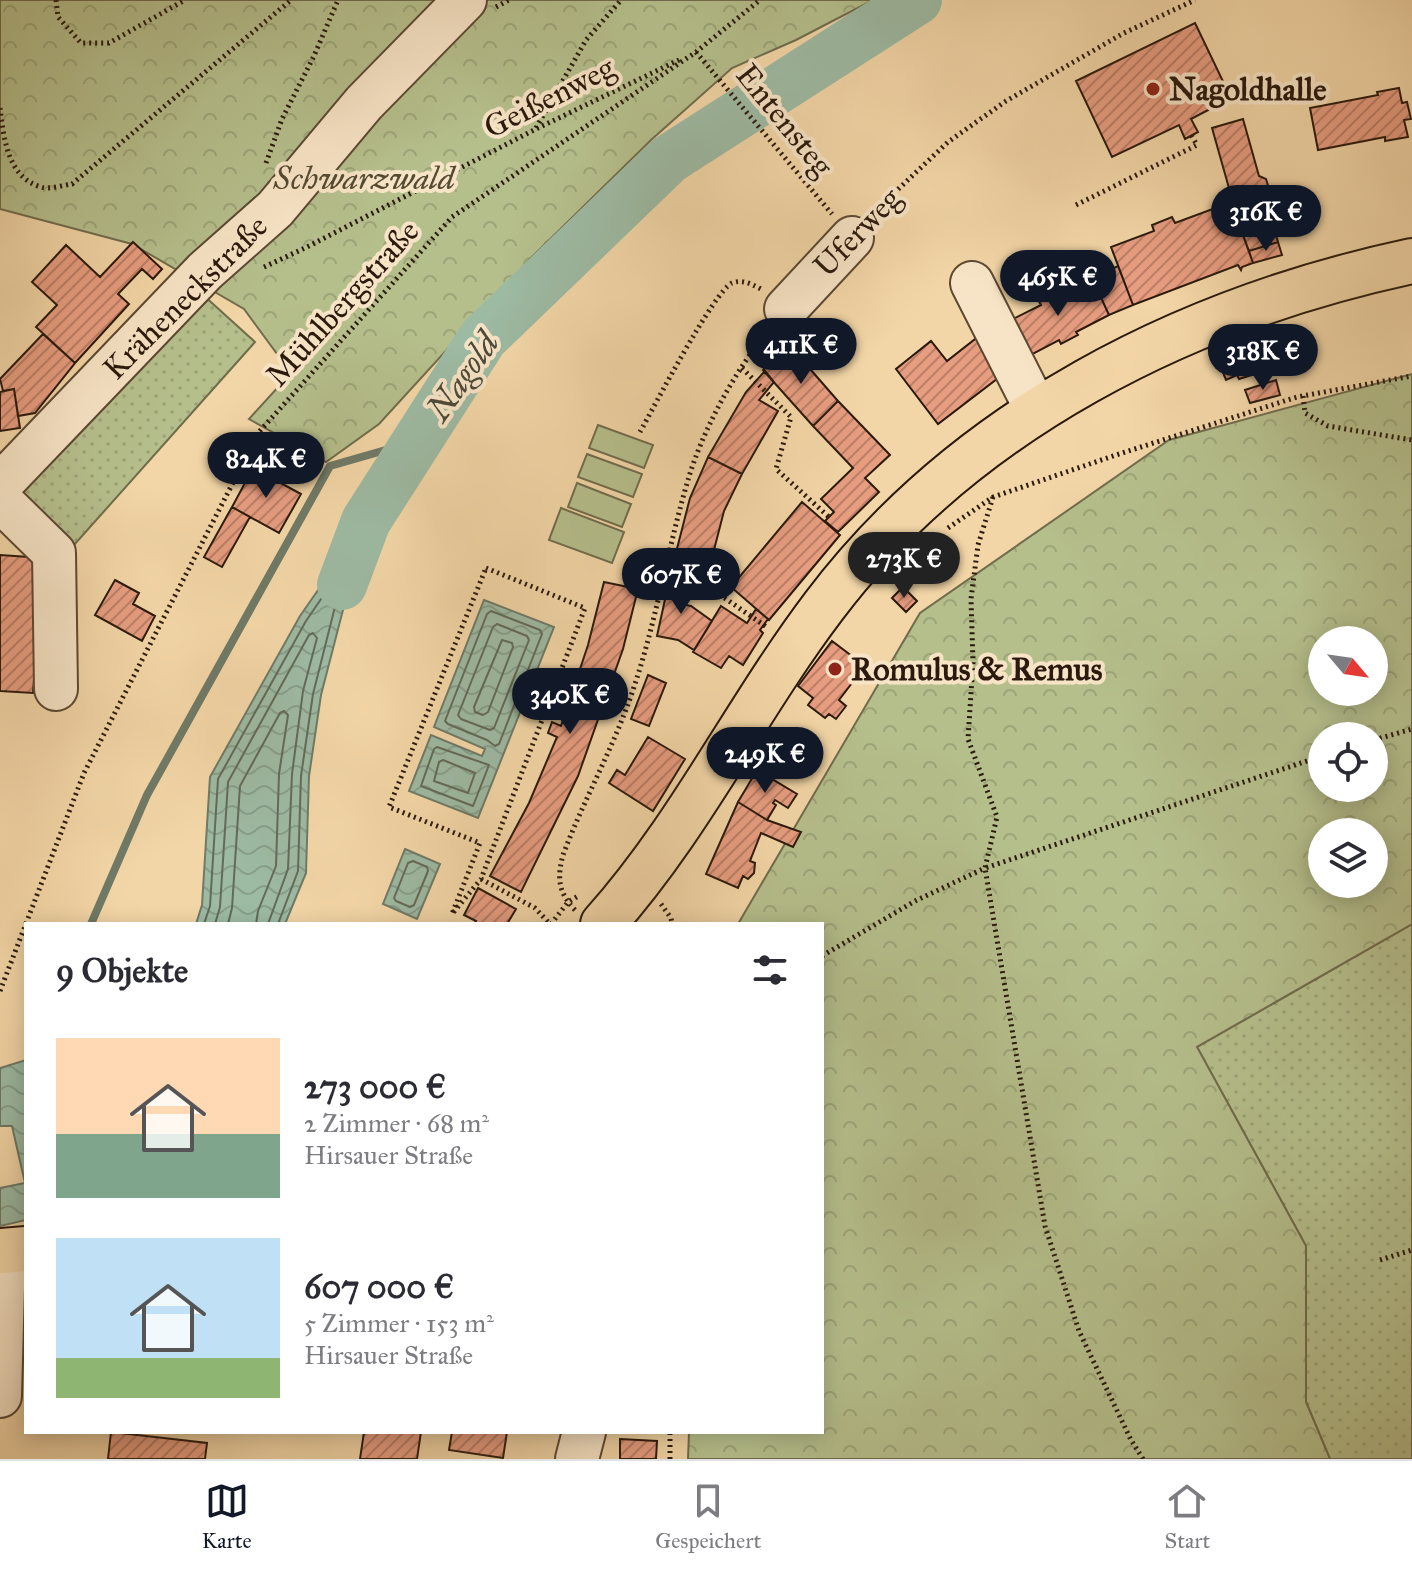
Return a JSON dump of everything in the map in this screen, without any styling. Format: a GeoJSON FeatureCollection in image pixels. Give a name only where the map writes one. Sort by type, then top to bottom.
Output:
{"type":"FeatureCollection","features":[{"type":"Feature","properties":{"kind":"main road"},"geometry":{"type":"LineString","coordinates":[[601,916],[643,879],[686,818],[795,647],[854,568],[908,513],[992,441],[1088,380],[1176,337],[1238,312],[1349,276],[1412,261]]}},
{"type":"Feature","properties":{"kind":"street","name":"Kräheneckstraße"},"geometry":{"type":"LineString","coordinates":[[0,485],[205,271],[275,209],[364,103],[465,0]]}},
{"type":"Feature","properties":{"kind":"street","name":"Uferweg"},"geometry":{"type":"LineString","coordinates":[[786,309],[844,228]]}},
{"type":"Feature","properties":{"kind":"street"},"geometry":{"type":"LineString","coordinates":[[972,283],[1037,411]]}},
{"type":"Feature","properties":{"kind":"street"},"geometry":{"type":"LineString","coordinates":[[0,500],[54,553],[56,689]]}},
{"type":"Feature","properties":{"kind":"street"},"geometry":{"type":"LineString","coordinates":[[0,1396],[10,1250]]}},
{"type":"Feature","properties":{"kind":"street"},"geometry":{"type":"LineString","coordinates":[[577,1459],[583,1434]]}},
{"type":"Feature","properties":{"kind":"path"},"geometry":{"type":"LineString","coordinates":[[56,0],[58,17],[81,43],[109,43],[185,0]]}},
{"type":"Feature","properties":{"kind":"path"},"geometry":{"type":"LineString","coordinates":[[0,108],[6,151],[21,177],[43,189],[72,184],[291,0]]}},
{"type":"Feature","properties":{"kind":"path"},"geometry":{"type":"LineString","coordinates":[[263,169],[282,119],[338,0]]}},
{"type":"Feature","properties":{"kind":"path"},"geometry":{"type":"LineString","coordinates":[[536,129],[586,40],[621,0]]}},
{"type":"Feature","properties":{"kind":"path"},"geometry":{"type":"LineString","coordinates":[[696,52],[760,0]]}},
{"type":"Feature","properties":{"kind":"path","name":"Uferweg"},"geometry":{"type":"LineString","coordinates":[[844,228],[877,209],[948,142],[1006,101],[1124,33],[1195,0]]}},
{"type":"Feature","properties":{"kind":"path","name":"Geißenweg"},"geometry":{"type":"LineString","coordinates":[[205,271],[255,271],[696,52]]}},
{"type":"Feature","properties":{"kind":"path","name":"Entensteg"},"geometry":{"type":"LineString","coordinates":[[696,52],[844,228]]}},
{"type":"Feature","properties":{"kind":"path","name":"Mühlbergstraße"},"geometry":{"type":"LineString","coordinates":[[27,922],[84,773],[259,432],[452,217],[696,52]]}},
{"type":"Feature","properties":{"kind":"path"},"geometry":{"type":"LineString","coordinates":[[1076,205],[1197,145],[1191,135]]}},
{"type":"Feature","properties":{"kind":"path"},"geometry":{"type":"LineString","coordinates":[[601,916],[557,875],[563,855],[628,704],[688,479],[701,443],[742,368],[786,309],[768,293],[745,281],[730,283],[686,349],[640,432]]}},
{"type":"Feature","properties":{"kind":"path"},"geometry":{"type":"LineString","coordinates":[[742,368],[791,417],[776,469],[829,517]]}},
{"type":"Feature","properties":{"kind":"path"},"geometry":{"type":"LineString","coordinates":[[942,532],[993,497],[1116,455],[1303,396],[1412,376]]}},
{"type":"Feature","properties":{"kind":"path"},"geometry":{"type":"LineString","coordinates":[[1303,396],[1305,413],[1328,426],[1412,440]]}},
{"type":"Feature","properties":{"kind":"path"},"geometry":{"type":"LineString","coordinates":[[993,497],[978,545],[971,599],[973,663],[968,739],[997,817],[985,868],[1045,1226],[1079,1331],[1143,1459]]}},
{"type":"Feature","properties":{"kind":"path"},"geometry":{"type":"LineString","coordinates":[[486,568],[585,608],[481,879],[452,914],[480,843],[389,807],[486,568]]}},
{"type":"Feature","properties":{"kind":"path"},"geometry":{"type":"LineString","coordinates":[[662,579],[713,590],[795,647]]}},
{"type":"Feature","properties":{"kind":"path"},"geometry":{"type":"LineString","coordinates":[[1388,736],[1412,729]]}},
{"type":"Feature","properties":{"kind":"path"},"geometry":{"type":"LineString","coordinates":[[824,955],[915,901],[985,868],[1308,761]]}},
{"type":"Feature","properties":{"kind":"path"},"geometry":{"type":"LineString","coordinates":[[481,879],[535,908],[548,922]]}},
{"type":"Feature","properties":{"kind":"path"},"geometry":{"type":"LineString","coordinates":[[563,922],[601,916]]}},
{"type":"Feature","properties":{"kind":"path","name":"Mühlbergstraße"},"geometry":{"type":"LineString","coordinates":[[0,991],[24,929]]}},
{"type":"Feature","properties":{"kind":"path"},"geometry":{"type":"LineString","coordinates":[[1380,1260],[1412,1250]]}},
{"type":"Feature","properties":{"kind":"path"},"geometry":{"type":"LineString","coordinates":[[670,1434],[670,1459]]}},
{"type":"Feature","properties":{"kind":"green space","name":"Schwarzwald"},"geometry":{"type":"Polygon","coordinates":[[[0,0],[873,0],[796,40],[732,68],[651,140],[530,259],[379,424],[326,462],[249,419],[291,373],[244,309],[132,244],[0,209],[0,0]]]}},
{"type":"Feature","properties":{"kind":"green space"},"geometry":{"type":"Polygon","coordinates":[[[202,294],[255,342],[74,545],[19,492],[202,294]]]}},
{"type":"Feature","properties":{"kind":"green space"},"geometry":{"type":"Polygon","coordinates":[[[1412,374],[1412,924],[1197,1047],[1306,1246],[1306,1402],[1330,1459],[688,1459],[689,1434],[824,1434],[824,922],[739,922],[920,613],[1169,440],[1412,374]]]}},
{"type":"Feature","properties":{"kind":"green space"},"geometry":{"type":"Polygon","coordinates":[[[598,425],[653,445],[644,468],[589,448],[598,425]]]}},
{"type":"Feature","properties":{"kind":"green space"},"geometry":{"type":"Polygon","coordinates":[[[587,454],[642,474],[633,497],[578,477],[587,454]]]}},
{"type":"Feature","properties":{"kind":"green space"},"geometry":{"type":"Polygon","coordinates":[[[577,483],[631,504],[622,527],[568,507],[577,483]]]}},
{"type":"Feature","properties":{"kind":"green space"},"geometry":{"type":"Polygon","coordinates":[[[561,508],[624,532],[612,563],[549,540],[561,508]]]}},
{"type":"Feature","properties":{"kind":"green space"},"geometry":{"type":"Polygon","coordinates":[[[1412,924],[1412,1459],[1330,1459],[1306,1402],[1306,1246],[1197,1047],[1412,924]]]}},
{"type":"Feature","properties":{"kind":"water"},"geometry":{"type":"Polygon","coordinates":[[[366,521],[321,695],[309,776],[306,873],[286,922],[197,922],[202,905],[210,777],[300,616],[366,521]]]}},
{"type":"Feature","properties":{"kind":"water"},"geometry":{"type":"Polygon","coordinates":[[[484,600],[554,627],[478,818],[409,791],[431,735],[482,756],[485,749],[434,727],[484,600]]]}},
{"type":"Feature","properties":{"kind":"water"},"geometry":{"type":"Polygon","coordinates":[[[405,849],[440,864],[417,919],[383,904],[405,849]]]}},
{"type":"Feature","properties":{"kind":"water"},"geometry":{"type":"Polygon","coordinates":[[[24,1061],[24,1179],[12,1126],[0,1126],[0,1068],[24,1061]]]}},
{"type":"Feature","properties":{"kind":"water"},"geometry":{"type":"Polygon","coordinates":[[[24,1183],[24,1220],[0,1226],[0,1188],[24,1183]]]}},
{"type":"Feature","properties":{"kind":"building","name":"Nagoldhalle"},"geometry":{"type":"Polygon","coordinates":[[[1195,23],[1231,98],[1191,119],[1198,132],[1185,139],[1179,125],[1112,157],[1076,81],[1195,23]]]}},
{"type":"Feature","properties":{"kind":"building"},"geometry":{"type":"Polygon","coordinates":[[[1399,88],[1402,103],[1407,102],[1411,119],[1404,120],[1408,137],[1385,141],[1385,137],[1318,150],[1310,108],[1399,88]]]}},
{"type":"Feature","properties":{"kind":"building"},"geometry":{"type":"Polygon","coordinates":[[[1243,119],[1259,176],[1266,179],[1270,192],[1265,198],[1278,242],[1249,251],[1212,128],[1243,119]]]}},
{"type":"Feature","properties":{"kind":"building"},"geometry":{"type":"Polygon","coordinates":[[[1218,207],[1228,232],[1232,226],[1240,227],[1253,263],[1241,270],[1238,265],[1133,305],[1111,247],[1154,231],[1152,225],[1172,217],[1175,223],[1218,207]]]}},
{"type":"Feature","properties":{"kind":"building"},"geometry":{"type":"Polygon","coordinates":[[[133,242],[162,269],[153,279],[142,269],[118,294],[129,304],[75,363],[36,327],[57,305],[32,282],[66,245],[100,277],[133,242]]]}},
{"type":"Feature","properties":{"kind":"building"},"geometry":{"type":"Polygon","coordinates":[[[1278,242],[1282,255],[1253,263],[1249,251],[1278,242]]]}},
{"type":"Feature","properties":{"kind":"building"},"geometry":{"type":"Polygon","coordinates":[[[1118,266],[1133,305],[1109,315],[1092,278],[1118,266]]]}},
{"type":"Feature","properties":{"kind":"building"},"geometry":{"type":"Polygon","coordinates":[[[1092,278],[1109,315],[1076,332],[1078,335],[1061,344],[1059,340],[1025,358],[1007,322],[1041,305],[1037,298],[1054,288],[1059,296],[1092,278]]]}},
{"type":"Feature","properties":{"kind":"building"},"geometry":{"type":"Polygon","coordinates":[[[43,334],[75,363],[35,413],[18,416],[14,389],[3,391],[0,379],[43,334]]]}},
{"type":"Feature","properties":{"kind":"building"},"geometry":{"type":"Polygon","coordinates":[[[1248,334],[1260,367],[1256,368],[1258,373],[1239,379],[1237,375],[1226,380],[1213,348],[1248,334]]]}},
{"type":"Feature","properties":{"kind":"building"},"geometry":{"type":"Polygon","coordinates":[[[979,336],[1006,372],[938,424],[896,369],[931,341],[947,361],[979,336]]]}},
{"type":"Feature","properties":{"kind":"building"},"geometry":{"type":"Polygon","coordinates":[[[790,346],[838,401],[813,426],[763,370],[790,346]]]}},
{"type":"Feature","properties":{"kind":"building"},"geometry":{"type":"Polygon","coordinates":[[[765,371],[774,382],[759,400],[778,411],[742,474],[708,457],[746,392],[765,371]]]}},
{"type":"Feature","properties":{"kind":"building"},"geometry":{"type":"Polygon","coordinates":[[[1276,380],[1280,395],[1250,403],[1245,390],[1276,380]]]}},
{"type":"Feature","properties":{"kind":"building"},"geometry":{"type":"Polygon","coordinates":[[[14,389],[20,428],[0,431],[0,392],[14,389]]]}},
{"type":"Feature","properties":{"kind":"building"},"geometry":{"type":"Polygon","coordinates":[[[838,401],[890,455],[865,478],[879,492],[838,532],[825,521],[834,512],[821,499],[853,468],[813,426],[838,401]]]}},
{"type":"Feature","properties":{"kind":"building"},"geometry":{"type":"Polygon","coordinates":[[[708,457],[742,474],[724,511],[706,581],[671,572],[690,498],[708,457]]]}},
{"type":"Feature","properties":{"kind":"building"},"geometry":{"type":"Polygon","coordinates":[[[253,468],[301,494],[279,533],[232,507],[253,468]]]}},
{"type":"Feature","properties":{"kind":"building"},"geometry":{"type":"Polygon","coordinates":[[[802,502],[840,535],[769,620],[731,587],[802,502]]]}},
{"type":"Feature","properties":{"kind":"building"},"geometry":{"type":"Polygon","coordinates":[[[232,507],[250,517],[222,567],[204,557],[232,507]]]}},
{"type":"Feature","properties":{"kind":"building"},"geometry":{"type":"Polygon","coordinates":[[[0,555],[43,558],[33,693],[0,691],[0,555]]]}},
{"type":"Feature","properties":{"kind":"building"},"geometry":{"type":"Polygon","coordinates":[[[671,572],[687,576],[681,604],[691,606],[712,621],[694,650],[678,640],[657,636],[671,572]]]}},
{"type":"Feature","properties":{"kind":"building"},"geometry":{"type":"Polygon","coordinates":[[[115,580],[139,593],[133,604],[155,616],[142,641],[95,615],[115,580]]]}},
{"type":"Feature","properties":{"kind":"building"},"geometry":{"type":"Polygon","coordinates":[[[604,582],[638,589],[623,649],[578,776],[521,892],[490,876],[529,803],[557,737],[548,733],[552,722],[561,726],[588,645],[604,582]]]}},
{"type":"Feature","properties":{"kind":"building"},"geometry":{"type":"Polygon","coordinates":[[[903,587],[917,601],[906,612],[892,598],[903,587]]]}},
{"type":"Feature","properties":{"kind":"building"},"geometry":{"type":"Polygon","coordinates":[[[721,606],[747,623],[756,609],[768,619],[743,665],[729,656],[721,668],[693,652],[721,606]]]}},
{"type":"Feature","properties":{"kind":"building"},"geometry":{"type":"Polygon","coordinates":[[[832,641],[865,666],[839,700],[846,706],[836,719],[829,714],[825,718],[808,705],[813,698],[798,686],[832,641]]]}},
{"type":"Feature","properties":{"kind":"building"},"geometry":{"type":"Polygon","coordinates":[[[648,675],[666,683],[649,726],[631,719],[648,675]]]}},
{"type":"Feature","properties":{"kind":"building"},"geometry":{"type":"Polygon","coordinates":[[[648,737],[685,759],[653,811],[609,783],[617,770],[625,775],[648,737]]]}},
{"type":"Feature","properties":{"kind":"building"},"geometry":{"type":"Polygon","coordinates":[[[757,770],[797,794],[788,808],[775,800],[773,803],[776,805],[767,820],[738,802],[757,770]]]}},
{"type":"Feature","properties":{"kind":"building"},"geometry":{"type":"Polygon","coordinates":[[[738,802],[767,820],[801,832],[793,847],[761,833],[750,861],[755,863],[754,873],[748,879],[743,876],[738,888],[706,874],[738,802]]]}},
{"type":"Feature","properties":{"kind":"building"},"geometry":{"type":"Polygon","coordinates":[[[478,888],[516,909],[508,922],[475,922],[464,915],[478,888]]]}},
{"type":"Feature","properties":{"kind":"building"},"geometry":{"type":"Polygon","coordinates":[[[111,1434],[207,1443],[205,1459],[108,1459],[111,1434]]]}},
{"type":"Feature","properties":{"kind":"building"},"geometry":{"type":"Polygon","coordinates":[[[364,1434],[421,1434],[417,1459],[360,1459],[364,1434]]]}},
{"type":"Feature","properties":{"kind":"building"},"geometry":{"type":"Polygon","coordinates":[[[452,1434],[507,1434],[503,1458],[449,1450],[452,1434]]]}},
{"type":"Feature","properties":{"kind":"building"},"geometry":{"type":"Polygon","coordinates":[[[620,1439],[657,1441],[656,1459],[620,1459],[620,1439]]]}},
{"type":"Feature","properties":{"kind":"waterway","name":"Nagold"},"geometry":{"type":"LineString","coordinates":[[342,585],[366,521],[483,338],[669,159],[917,0]]}},
{"type":"Feature","properties":{"kind":"waterway"},"geometry":{"type":"LineString","coordinates":[[92,922],[147,795],[330,466],[417,441]]}},
{"type":"Feature","properties":{"kind":"place","name":"Nagoldhalle"},"geometry":{"type":"Point","coordinates":[1153,89]}},
{"type":"Feature","properties":{"kind":"place","name":"Romulus & Remus"},"geometry":{"type":"Point","coordinates":[835,669]}}]}
